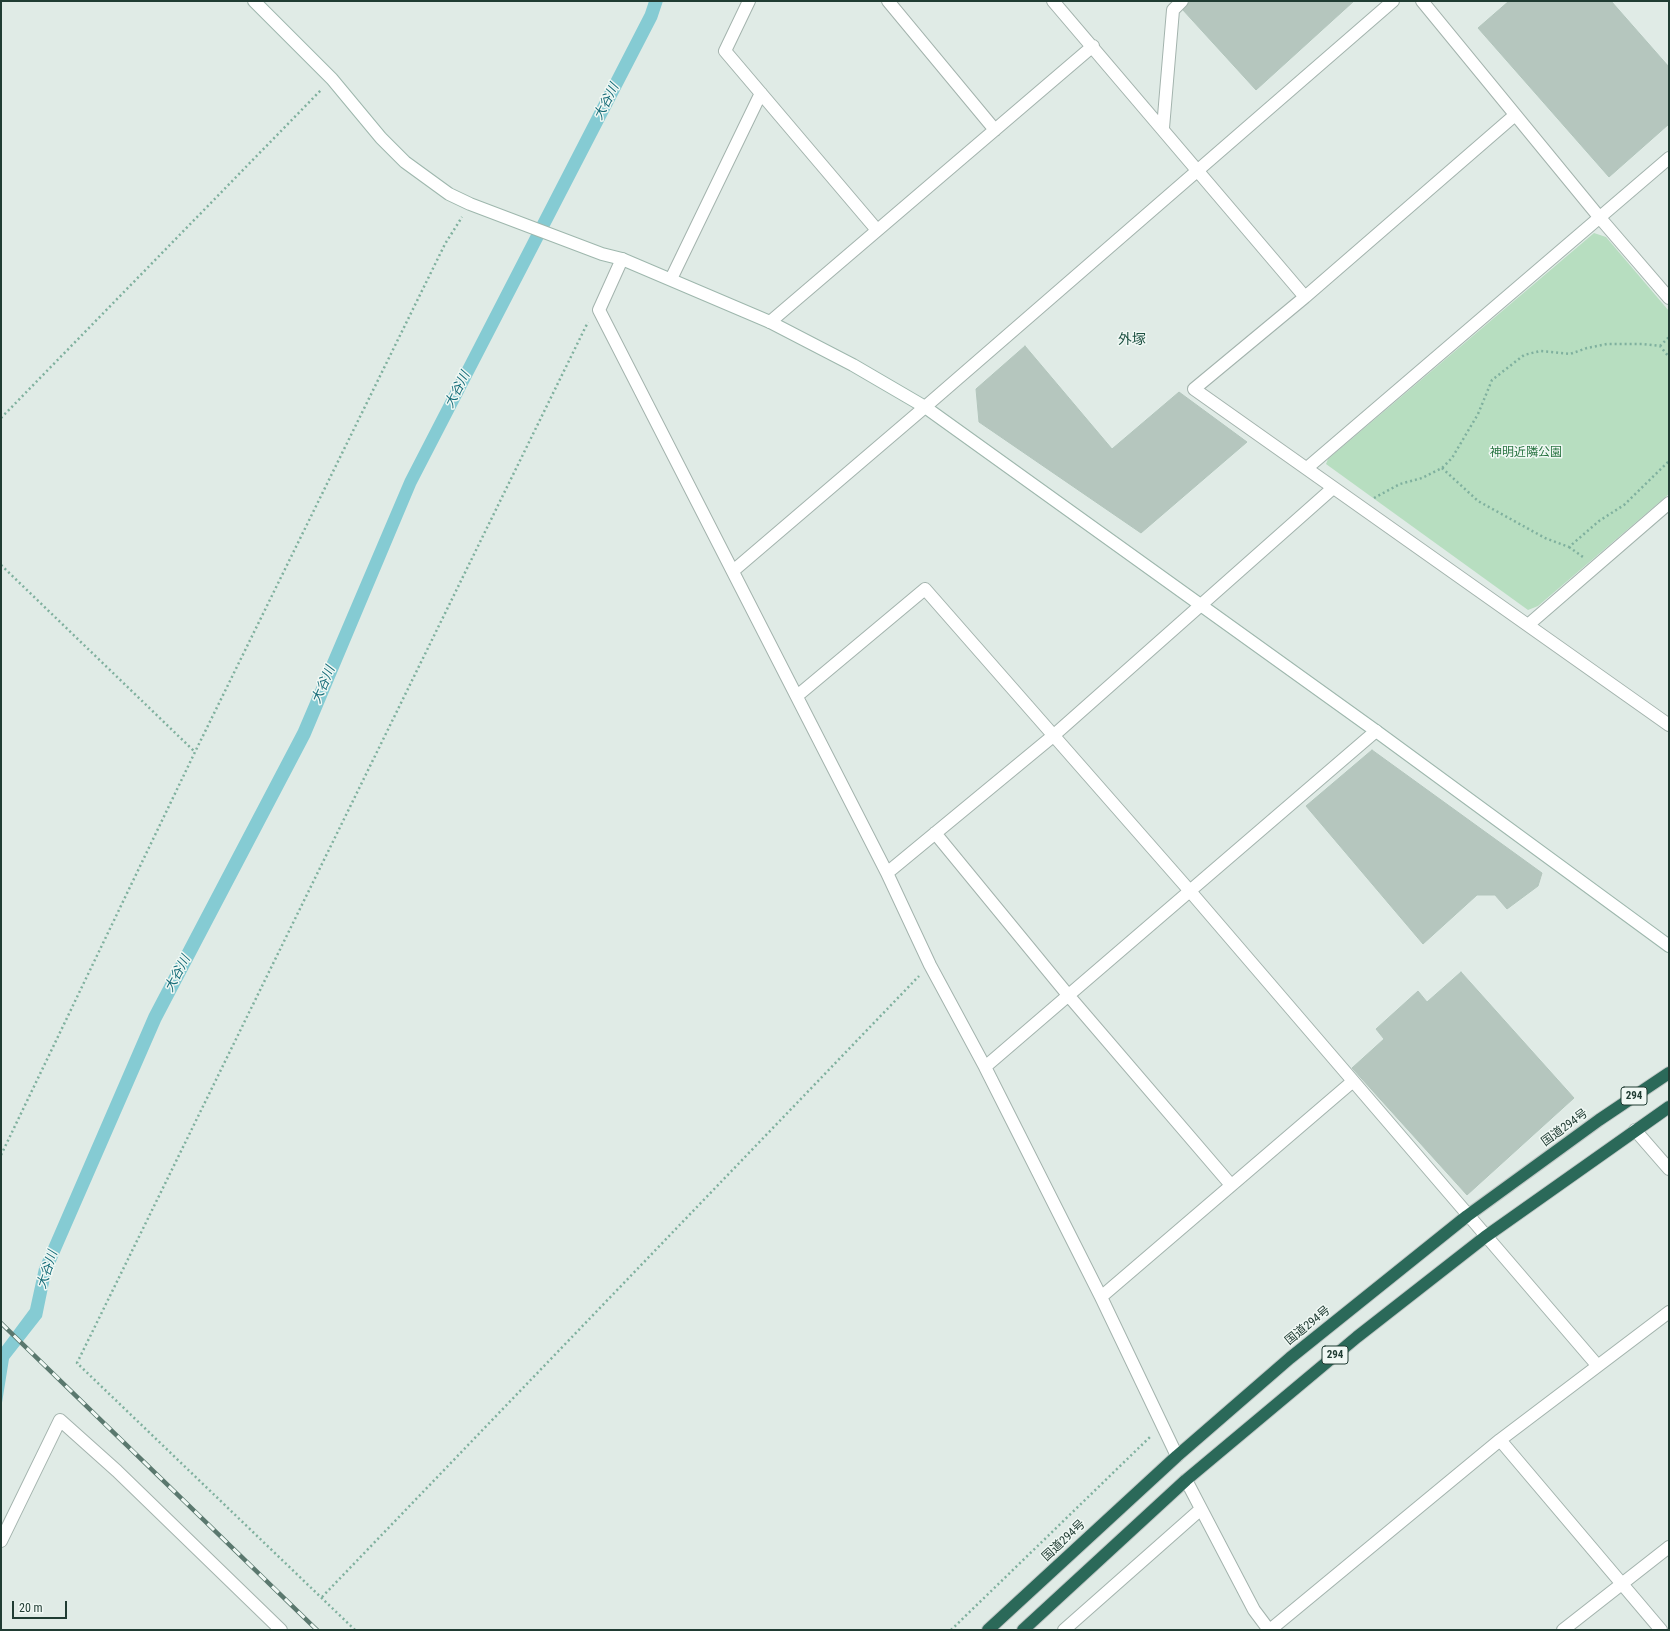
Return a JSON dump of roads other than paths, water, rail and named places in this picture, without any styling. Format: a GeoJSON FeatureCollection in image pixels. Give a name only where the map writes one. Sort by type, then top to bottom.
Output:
{"type":"FeatureCollection","features":[{"type":"Feature","properties":{"kind":"highway","name":"国道294号"},"geometry":{"type":"LineString","coordinates":[[988,1630],[1177,1456],[1290,1358],[1467,1216],[1599,1120],[1669,1073]]}},
{"type":"Feature","properties":{"kind":"highway","name":"294"},"geometry":{"type":"LineString","coordinates":[[1023,1630],[1186,1480],[1357,1337],[1485,1237],[1669,1107]]}},
{"type":"Feature","properties":{"kind":"street"},"geometry":{"type":"LineString","coordinates":[[254,1],[332,79],[381,138],[405,162],[449,194],[474,206],[671,279],[770,322],[853,365],[925,407],[1376,731],[1669,946]]}},
{"type":"Feature","properties":{"kind":"street"},"geometry":{"type":"LineString","coordinates":[[749,1],[725,51],[878,230]]}},
{"type":"Feature","properties":{"kind":"street"},"geometry":{"type":"LineString","coordinates":[[888,1],[995,130]]}},
{"type":"Feature","properties":{"kind":"street"},"geometry":{"type":"LineString","coordinates":[[1053,1],[1199,170],[1305,297]]}},
{"type":"Feature","properties":{"kind":"street"},"geometry":{"type":"LineString","coordinates":[[1163,128],[1170,5],[1182,1]]}},
{"type":"Feature","properties":{"kind":"street"},"geometry":{"type":"LineString","coordinates":[[733,571],[925,407],[1393,1]]}},
{"type":"Feature","properties":{"kind":"street"},"geometry":{"type":"LineString","coordinates":[[1422,1],[1600,218],[1669,298]]}},
{"type":"Feature","properties":{"kind":"street"},"geometry":{"type":"LineString","coordinates":[[770,322],[1093,46]]}},
{"type":"Feature","properties":{"kind":"street"},"geometry":{"type":"LineString","coordinates":[[671,279],[761,93]]}},
{"type":"Feature","properties":{"kind":"street"},"geometry":{"type":"LineString","coordinates":[[1515,115],[1305,297],[1194,390],[1307,468],[1333,488],[1669,725]]}},
{"type":"Feature","properties":{"kind":"street"},"geometry":{"type":"LineString","coordinates":[[1307,468],[1669,158]]}},
{"type":"Feature","properties":{"kind":"street"},"geometry":{"type":"LineString","coordinates":[[622,260],[599,310],[887,873],[930,965],[985,1067],[1101,1297],[1177,1456]]}},
{"type":"Feature","properties":{"kind":"street"},"geometry":{"type":"LineString","coordinates":[[887,873],[1053,736],[1199,605],[1333,488]]}},
{"type":"Feature","properties":{"kind":"street"},"geometry":{"type":"LineString","coordinates":[[1528,625],[1669,503]]}},
{"type":"Feature","properties":{"kind":"street"},"geometry":{"type":"LineString","coordinates":[[797,696],[925,589],[1189,890],[1597,1366]]}},
{"type":"Feature","properties":{"kind":"street"},"geometry":{"type":"LineString","coordinates":[[985,1067],[1189,890],[1376,731]]}},
{"type":"Feature","properties":{"kind":"street"},"geometry":{"type":"LineString","coordinates":[[935,833],[1068,995],[1231,1186]]}},
{"type":"Feature","properties":{"kind":"street"},"geometry":{"type":"LineString","coordinates":[[1101,1297],[1352,1082]]}},
{"type":"Feature","properties":{"kind":"street"},"geometry":{"type":"LineString","coordinates":[[1635,1130],[1669,1169]]}},
{"type":"Feature","properties":{"kind":"street"},"geometry":{"type":"LineString","coordinates":[[1186,1480],[1254,1610],[1270,1630],[1500,1440],[1669,1312]]}},
{"type":"Feature","properties":{"kind":"street"},"geometry":{"type":"LineString","coordinates":[[1,1541],[60,1420],[117,1471],[281,1630]]}},
{"type":"Feature","properties":{"kind":"street"},"geometry":{"type":"LineString","coordinates":[[1500,1440],[1661,1630]]}},
{"type":"Feature","properties":{"kind":"street"},"geometry":{"type":"LineString","coordinates":[[1064,1630],[1201,1509]]}},
{"type":"Feature","properties":{"kind":"street"},"geometry":{"type":"LineString","coordinates":[[1563,1630],[1621,1583],[1669,1547]]}},
{"type":"Feature","properties":{"kind":"water","name":"大谷川"},"geometry":{"type":"Polygon","coordinates":[[[649,1],[663,1],[657,19],[416,485],[310,737],[161,1021],[51,1273],[42,1317],[9,1359],[1,1409],[1,1348],[30,1309],[39,1268],[149,1014],[298,730],[405,479],[645,13],[649,1]]]}},
{"type":"Feature","properties":{"kind":"railway"},"geometry":{"type":"LineString","coordinates":[[1,1323],[317,1630]]}},
{"type":"Feature","properties":{"kind":"district","name":"外塚"},"geometry":{"type":"Point","coordinates":[1132,340]}},
{"type":"Feature","properties":{"kind":"park label","name":"神明近隣公園"},"geometry":{"type":"Point","coordinates":[1526,453]}}]}
